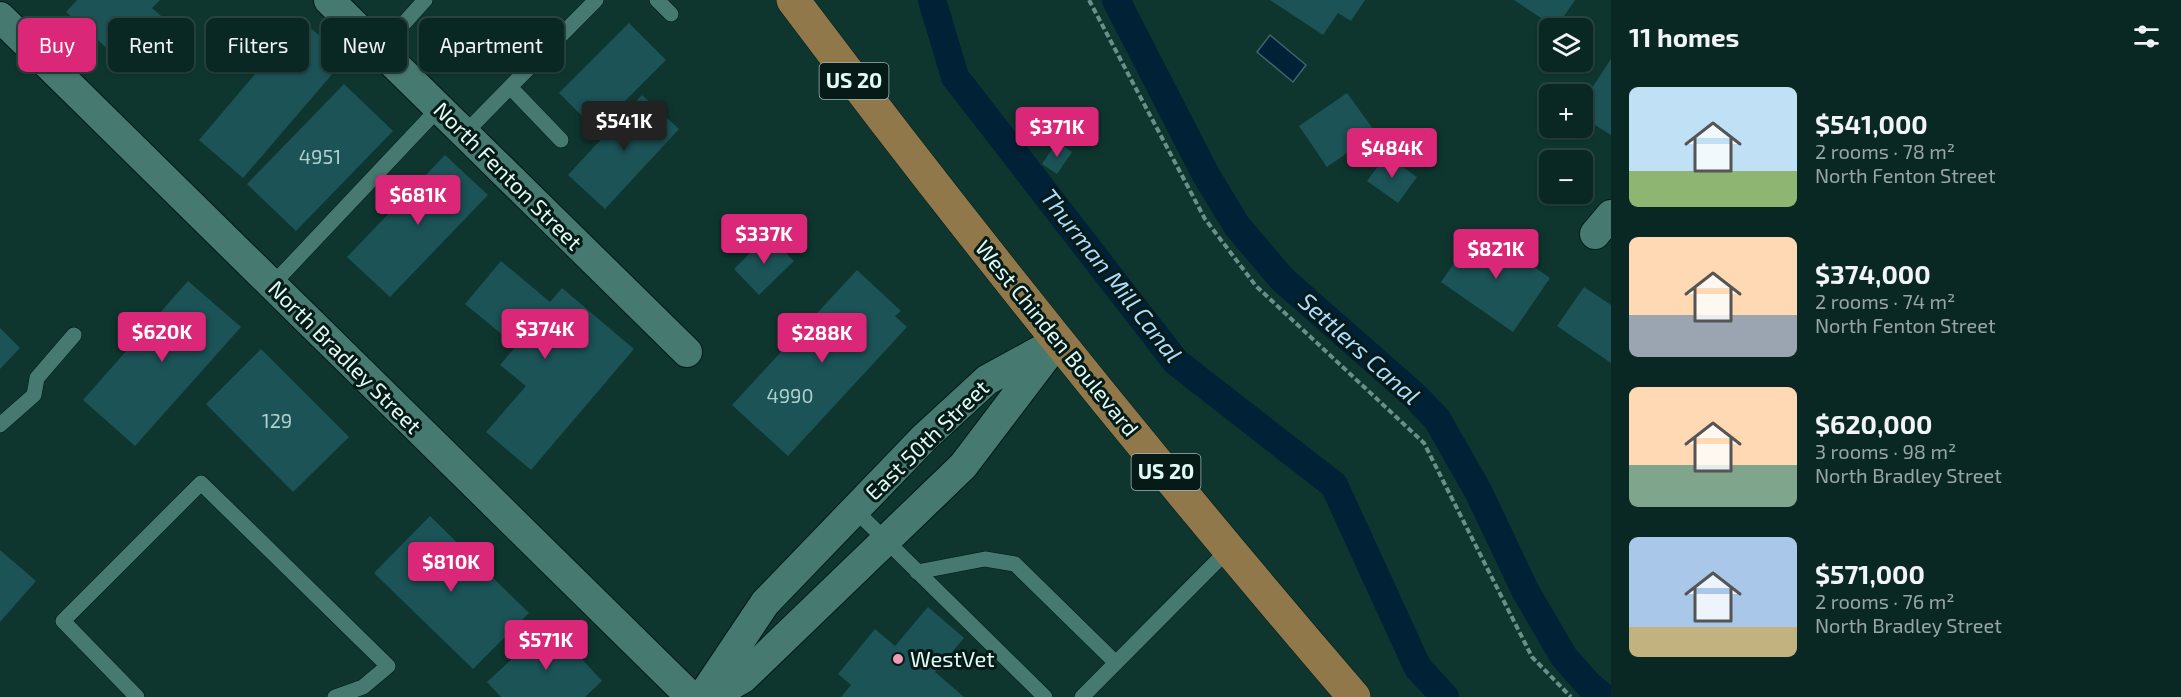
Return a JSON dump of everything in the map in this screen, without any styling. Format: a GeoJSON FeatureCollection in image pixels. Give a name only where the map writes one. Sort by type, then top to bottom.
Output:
{"type":"FeatureCollection","features":[{"type":"Feature","properties":{"kind":"main road","name":"West Chinden Boulevard"},"geometry":{"type":"LineString","coordinates":[[793,0],[916,162],[1058,340],[1354,697]]}},
{"type":"Feature","properties":{"kind":"street","name":"North Fenton Street"},"geometry":{"type":"LineString","coordinates":[[329,0],[347,18]]}},
{"type":"Feature","properties":{"kind":"street","name":"North Bradley Street"},"geometry":{"type":"LineString","coordinates":[[0,17],[691,697]]}},
{"type":"Feature","properties":{"kind":"street","name":"North Fenton Street"},"geometry":{"type":"LineString","coordinates":[[402,72],[687,352]]}},
{"type":"Feature","properties":{"kind":"street","name":"East 50th Street"},"geometry":{"type":"LineString","coordinates":[[702,697],[765,603],[925,437],[987,380],[1058,340]]}},
{"type":"Feature","properties":{"kind":"street","name":"East 50th Street"},"geometry":{"type":"LineString","coordinates":[[710,697],[743,678],[963,466],[1058,340]]}},
{"type":"Feature","properties":{"kind":"lane"},"geometry":{"type":"LineString","coordinates":[[407,20],[425,0]]}},
{"type":"Feature","properties":{"kind":"lane"},"geometry":{"type":"LineString","coordinates":[[464,134],[596,0]]}},
{"type":"Feature","properties":{"kind":"lane"},"geometry":{"type":"LineString","coordinates":[[657,0],[671,14]]}},
{"type":"Feature","properties":{"kind":"lane"},"geometry":{"type":"LineString","coordinates":[[510,87],[561,140]]}},
{"type":"Feature","properties":{"kind":"lane"},"geometry":{"type":"LineString","coordinates":[[272,285],[439,108]]}},
{"type":"Feature","properties":{"kind":"lane"},"geometry":{"type":"LineString","coordinates":[[0,425],[34,395],[37,378],[74,335]]}},
{"type":"Feature","properties":{"kind":"lane"},"geometry":{"type":"LineString","coordinates":[[137,697],[63,621],[201,483],[388,666],[364,692],[335,697]]}},
{"type":"Feature","properties":{"kind":"lane"},"geometry":{"type":"LineString","coordinates":[[855,510],[1045,697]]}},
{"type":"Feature","properties":{"kind":"lane"},"geometry":{"type":"LineString","coordinates":[[1082,697],[1229,549]]}},
{"type":"Feature","properties":{"kind":"lane"},"geometry":{"type":"LineString","coordinates":[[917,572],[985,559],[1015,564],[1116,663]]}},
{"type":"Feature","properties":{"kind":"path"},"geometry":{"type":"LineString","coordinates":[[1089,0],[1205,219],[1256,286],[1424,443],[1532,657],[1571,697]]}},
{"type":"Feature","properties":{"kind":"water"},"geometry":{"type":"Polygon","coordinates":[[[1270,35],[1306,65],[1293,82],[1257,52],[1270,35]]]}},
{"type":"Feature","properties":{"kind":"building"},"geometry":{"type":"Polygon","coordinates":[[[77,0],[160,0],[152,8],[163,18],[108,18],[108,49],[96,39],[96,18],[73,18],[66,12],[77,0]]]}},
{"type":"Feature","properties":{"kind":"building"},"geometry":{"type":"Polygon","coordinates":[[[1270,0],[1365,0],[1351,21],[1338,13],[1323,35],[1270,0]]]}},
{"type":"Feature","properties":{"kind":"building"},"geometry":{"type":"Polygon","coordinates":[[[1514,0],[1575,0],[1563,18],[1541,18],[1514,0]]]}},
{"type":"Feature","properties":{"kind":"building"},"geometry":{"type":"Polygon","coordinates":[[[629,23],[666,60],[596,130],[559,93],[629,23]]]}},
{"type":"Feature","properties":{"kind":"building"},"geometry":{"type":"Polygon","coordinates":[[[309,27],[321,37],[321,72],[334,72],[243,178],[199,140],[257,72],[309,72],[309,27]]]}},
{"type":"Feature","properties":{"kind":"building"},"geometry":{"type":"Polygon","coordinates":[[[1611,59],[1611,135],[1593,124],[1593,86],[1611,59]]]}},
{"type":"Feature","properties":{"kind":"building"},"geometry":{"type":"Polygon","coordinates":[[[344,84],[393,131],[296,231],[247,184],[344,84]]]}},
{"type":"Feature","properties":{"kind":"building"},"geometry":{"type":"Polygon","coordinates":[[[1347,93],[1376,133],[1327,167],[1299,126],[1347,93]]]}},
{"type":"Feature","properties":{"kind":"building"},"geometry":{"type":"Polygon","coordinates":[[[642,95],[679,129],[605,209],[568,175],[642,95]]]}},
{"type":"Feature","properties":{"kind":"building"},"geometry":{"type":"Polygon","coordinates":[[[1057,142],[1072,152],[1057,174],[1042,164],[1057,142]]]}},
{"type":"Feature","properties":{"kind":"building"},"geometry":{"type":"Polygon","coordinates":[[[445,155],[488,195],[390,297],[347,257],[445,155]]]}},
{"type":"Feature","properties":{"kind":"building"},"geometry":{"type":"Polygon","coordinates":[[[1386,155],[1417,177],[1398,203],[1367,181],[1386,155]]]}},
{"type":"Feature","properties":{"kind":"building"},"geometry":{"type":"Polygon","coordinates":[[[1478,229],[1550,278],[1513,332],[1441,282],[1478,229]]]}},
{"type":"Feature","properties":{"kind":"building"},"geometry":{"type":"Polygon","coordinates":[[[768,235],[794,261],[759,295],[734,269],[768,235]]]}},
{"type":"Feature","properties":{"kind":"building"},"geometry":{"type":"Polygon","coordinates":[[[501,261],[550,302],[562,288],[634,349],[531,470],[486,432],[526,386],[500,365],[516,346],[465,304],[501,261]]]}},
{"type":"Feature","properties":{"kind":"building"},"geometry":{"type":"Polygon","coordinates":[[[857,270],[901,311],[895,316],[907,327],[788,456],[732,405],[857,270]]]}},
{"type":"Feature","properties":{"kind":"building"},"geometry":{"type":"Polygon","coordinates":[[[188,281],[241,327],[135,446],[83,400],[188,281]]]}},
{"type":"Feature","properties":{"kind":"building"},"geometry":{"type":"Polygon","coordinates":[[[1584,287],[1611,305],[1611,363],[1557,326],[1584,287]]]}},
{"type":"Feature","properties":{"kind":"building"},"geometry":{"type":"Polygon","coordinates":[[[0,328],[20,348],[0,369],[0,328]]]}},
{"type":"Feature","properties":{"kind":"building"},"geometry":{"type":"Polygon","coordinates":[[[261,349],[349,437],[293,492],[206,404],[261,349]]]}},
{"type":"Feature","properties":{"kind":"building"},"geometry":{"type":"Polygon","coordinates":[[[430,516],[529,613],[473,669],[374,573],[430,516]]]}},
{"type":"Feature","properties":{"kind":"building"},"geometry":{"type":"Polygon","coordinates":[[[0,550],[36,581],[0,622],[0,550]]]}},
{"type":"Feature","properties":{"kind":"building","name":"WestVet"},"geometry":{"type":"Polygon","coordinates":[[[928,607],[964,638],[935,672],[964,697],[841,697],[851,685],[838,674],[875,629],[895,646],[928,607]]]}},
{"type":"Feature","properties":{"kind":"building"},"geometry":{"type":"Polygon","coordinates":[[[550,624],[602,681],[585,697],[501,697],[487,682],[550,624]]]}},
{"type":"Feature","properties":{"kind":"waterway","name":"Thurman Mill Canal"},"geometry":{"type":"LineString","coordinates":[[932,0],[955,77],[1176,362],[1334,485],[1418,668],[1445,697]]}},
{"type":"Feature","properties":{"kind":"waterway","name":"Settlers Canal"},"geometry":{"type":"LineString","coordinates":[[1116,0],[1206,175],[1237,226],[1282,279],[1415,396],[1437,419],[1478,491],[1526,592],[1564,657],[1603,697]]}},
{"type":"Feature","properties":{"kind":"place","name":"WestVet"},"geometry":{"type":"Point","coordinates":[898,659]}}]}
